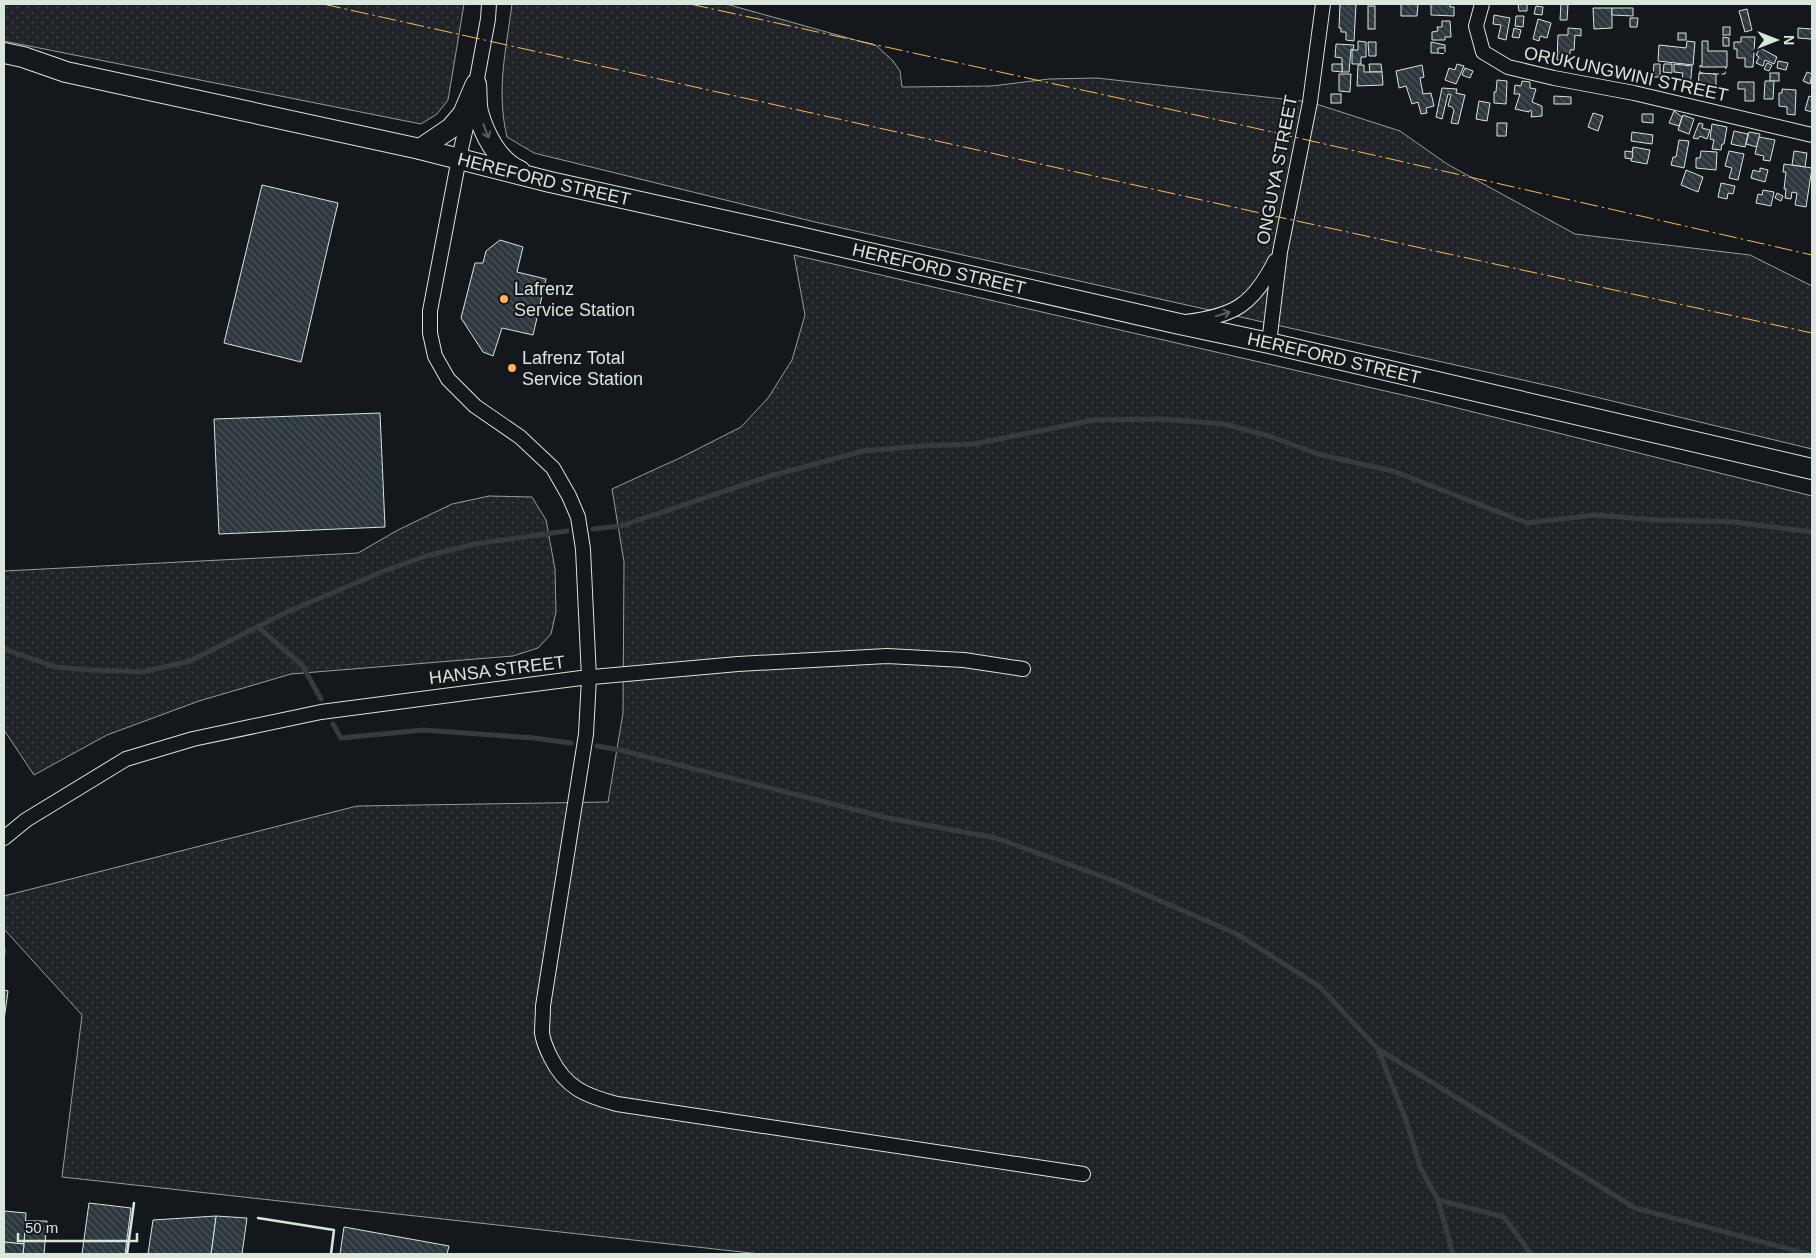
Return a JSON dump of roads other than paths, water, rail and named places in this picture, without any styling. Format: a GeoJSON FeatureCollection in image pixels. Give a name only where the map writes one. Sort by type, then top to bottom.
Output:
{"type":"FeatureCollection","features":[{"type":"Feature","properties":{"kind":"main road","name":"HEREFORD STREET"},"geometry":{"type":"LineString","coordinates":[[4,53],[23,57],[66,72],[420,149],[550,182],[1269,343],[1812,469]]}},
{"type":"Feature","properties":{"kind":"main road","name":"HEREFORD STREET"},"geometry":{"type":"LineString","coordinates":[[4,66],[20,70],[66,72]]}},
{"type":"Feature","properties":{"kind":"main road"},"geometry":{"type":"LineString","coordinates":[[420,149],[451,128],[463,114],[476,84]]}},
{"type":"Feature","properties":{"kind":"main road"},"geometry":{"type":"LineString","coordinates":[[476,84],[478,111],[488,138],[500,155],[514,169],[550,182]]}},
{"type":"Feature","properties":{"kind":"street"},"geometry":{"type":"LineString","coordinates":[[489,4],[476,84],[459,158],[430,311],[430,333],[435,356],[448,379],[475,406],[520,437],[553,468],[569,496],[578,517],[583,549],[588,678],[586,734],[543,1006],[542,1034],[555,1067],[568,1083],[582,1092],[594,1098],[617,1104],[1083,1174]]}},
{"type":"Feature","properties":{"kind":"street","name":"ONGUYA STREET"},"geometry":{"type":"LineString","coordinates":[[1269,343],[1280,252],[1310,102],[1323,4]]}},
{"type":"Feature","properties":{"kind":"street","name":"ORUKUNGWINI STREET"},"geometry":{"type":"LineString","coordinates":[[1482,4],[1476,26],[1483,52],[1508,67],[1634,93],[1812,135]]}},
{"type":"Feature","properties":{"kind":"street"},"geometry":{"type":"LineString","coordinates":[[1175,323],[1197,321],[1227,314],[1244,305],[1260,288],[1280,252]]}},
{"type":"Feature","properties":{"kind":"street","name":"HANSA STREET"},"geometry":{"type":"LineString","coordinates":[[4,838],[26,820],[126,759],[193,739],[321,712],[588,678],[738,664],[887,656],[964,660],[1023,669]]}},
{"type":"Feature","properties":{"kind":"waterway"},"geometry":{"type":"LineString","coordinates":[[593,529],[621,526],[767,477],[863,451],[974,444],[1094,420],[1161,419],[1224,424],[1269,436],[1321,455],[1393,471],[1527,523],[1595,515],[1658,520],[1734,522],[1812,532]]}},
{"type":"Feature","properties":{"kind":"waterway"},"geometry":{"type":"LineString","coordinates":[[4,649],[55,667],[142,672],[190,661],[287,612],[384,571],[426,556],[475,544],[567,531]]}},
{"type":"Feature","properties":{"kind":"waterway"},"geometry":{"type":"LineString","coordinates":[[258,627],[302,665],[321,699]]}},
{"type":"Feature","properties":{"kind":"waterway"},"geometry":{"type":"LineString","coordinates":[[333,724],[341,738],[423,730],[534,738],[571,743]]}},
{"type":"Feature","properties":{"kind":"waterway"},"geometry":{"type":"LineString","coordinates":[[597,746],[620,750],[888,818],[996,838],[1112,880],[1237,934],[1319,986],[1378,1049],[1635,1208],[1808,1254]]}},
{"type":"Feature","properties":{"kind":"waterway"},"geometry":{"type":"LineString","coordinates":[[1378,1049],[1406,1120],[1420,1167],[1438,1200],[1453,1254]]}},
{"type":"Feature","properties":{"kind":"waterway"},"geometry":{"type":"LineString","coordinates":[[1438,1200],[1504,1217],[1531,1254]]}},
{"type":"Feature","properties":{"kind":"place","name":"Lafrenz Service Station"},"geometry":{"type":"Point","coordinates":[504,299]}},
{"type":"Feature","properties":{"kind":"place","name":"Lafrenz Total Service Station"},"geometry":{"type":"Point","coordinates":[512,368]}}]}
